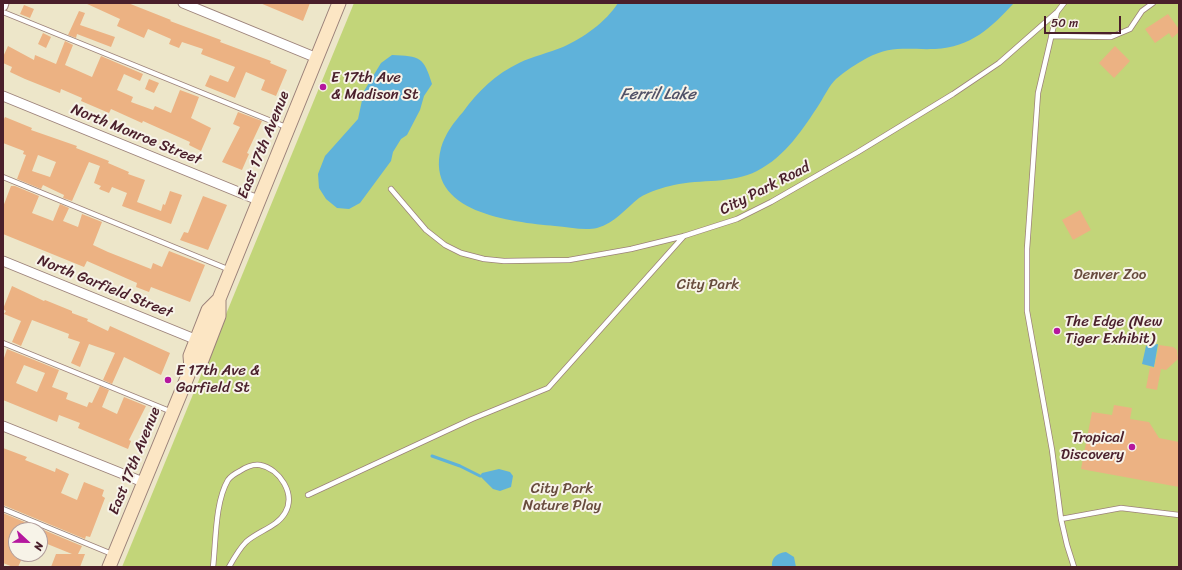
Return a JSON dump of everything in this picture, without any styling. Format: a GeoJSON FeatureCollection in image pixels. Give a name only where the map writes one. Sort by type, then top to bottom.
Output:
{"type":"FeatureCollection","features":[{"type":"Feature","properties":{"kind":"main road","name":"East 17th Avenue"},"geometry":{"type":"LineString","coordinates":[[191,368],[202,360],[219,316],[219,299],[230,270],[339,3]]}},
{"type":"Feature","properties":{"kind":"main road","name":"East 17th Avenue"},"geometry":{"type":"LineString","coordinates":[[109,567],[191,368],[190,356],[208,310],[219,299]]}},
{"type":"Feature","properties":{"kind":"street"},"geometry":{"type":"LineString","coordinates":[[183,3],[317,58]]}},
{"type":"Feature","properties":{"kind":"street","name":"North Monroe Street"},"geometry":{"type":"LineString","coordinates":[[3,96],[258,200]]}},
{"type":"Feature","properties":{"kind":"street","name":"North Garfield Street"},"geometry":{"type":"LineString","coordinates":[[3,261],[197,340]]}},
{"type":"Feature","properties":{"kind":"street"},"geometry":{"type":"LineString","coordinates":[[3,426],[143,482]]}},
{"type":"Feature","properties":{"kind":"lane","name":"City Park Road"},"geometry":{"type":"LineString","coordinates":[[391,189],[426,230],[445,245],[461,253],[484,259],[504,261],[569,260],[631,249],[684,236],[737,219],[771,202],[858,152],[953,94],[999,63],[1057,12],[1064,3]]}},
{"type":"Feature","properties":{"kind":"lane"},"geometry":{"type":"LineString","coordinates":[[1051,36],[1111,37],[1130,29],[1142,11],[1153,3]]}},
{"type":"Feature","properties":{"kind":"lane"},"geometry":{"type":"LineString","coordinates":[[3,12],[288,128]]}},
{"type":"Feature","properties":{"kind":"lane","name":"City Park Road"},"geometry":{"type":"LineString","coordinates":[[1057,12],[1038,93],[1027,249],[1027,311],[1052,450],[1061,519],[1074,567]]}},
{"type":"Feature","properties":{"kind":"lane"},"geometry":{"type":"LineString","coordinates":[[3,177],[230,270]]}},
{"type":"Feature","properties":{"kind":"lane"},"geometry":{"type":"LineString","coordinates":[[308,495],[472,419],[548,388],[684,236]]}},
{"type":"Feature","properties":{"kind":"lane"},"geometry":{"type":"LineString","coordinates":[[3,343],[172,412]]}},
{"type":"Feature","properties":{"kind":"lane"},"geometry":{"type":"LineString","coordinates":[[214,567],[222,496],[229,479],[249,466],[260,465],[275,473],[282,480],[288,490],[289,499],[286,512],[277,522],[247,542],[229,567]]}},
{"type":"Feature","properties":{"kind":"lane"},"geometry":{"type":"LineString","coordinates":[[1061,519],[1122,508],[1179,515]]}},
{"type":"Feature","properties":{"kind":"lane"},"geometry":{"type":"LineString","coordinates":[[3,509],[114,555]]}},
{"type":"Feature","properties":{"kind":"green space","name":"City Park"},"geometry":{"type":"Polygon","coordinates":[[[354,3],[1179,3],[1179,567],[122,567],[354,3]]]}},
{"type":"Feature","properties":{"kind":"water","name":"Ferril Lake"},"geometry":{"type":"Polygon","coordinates":[[[618,3],[1014,3],[988,28],[970,40],[948,47],[935,49],[900,49],[884,51],[855,65],[836,79],[807,122],[785,150],[767,165],[747,175],[727,180],[684,183],[656,190],[639,198],[609,223],[592,229],[537,224],[496,217],[476,210],[458,200],[446,187],[439,170],[441,148],[450,128],[456,120],[481,90],[503,72],[530,58],[563,47],[578,39],[601,23],[618,3]]]}},
{"type":"Feature","properties":{"kind":"water"},"geometry":{"type":"Polygon","coordinates":[[[392,55],[415,57],[420,60],[426,68],[432,84],[424,96],[420,110],[407,135],[401,139],[393,152],[391,161],[360,203],[349,209],[337,208],[326,199],[319,188],[318,174],[325,156],[358,119],[364,91],[381,63],[392,55]]]}},
{"type":"Feature","properties":{"kind":"water"},"geometry":{"type":"Polygon","coordinates":[[[1158,344],[1154,367],[1142,364],[1146,346],[1158,344]]]}},
{"type":"Feature","properties":{"kind":"water"},"geometry":{"type":"Polygon","coordinates":[[[499,469],[510,472],[513,476],[511,487],[500,491],[493,489],[480,476],[482,473],[499,469]]]}},
{"type":"Feature","properties":{"kind":"water"},"geometry":{"type":"Polygon","coordinates":[[[786,552],[794,557],[796,567],[772,567],[772,561],[775,556],[786,552]]]}},
{"type":"Feature","properties":{"kind":"building"},"geometry":{"type":"Polygon","coordinates":[[[85,3],[128,3],[221,40],[220,42],[271,61],[270,63],[287,70],[276,96],[261,90],[265,80],[246,72],[235,98],[205,86],[210,75],[228,82],[235,67],[201,54],[203,49],[182,42],[179,48],[169,44],[171,39],[148,29],[144,38],[117,26],[120,19],[85,3]]]}},
{"type":"Feature","properties":{"kind":"building"},"geometry":{"type":"Polygon","coordinates":[[[260,3],[310,3],[303,21],[260,3]]]}},
{"type":"Feature","properties":{"kind":"building"},"geometry":{"type":"Polygon","coordinates":[[[24,5],[34,9],[30,18],[20,14],[24,5]]]}},
{"type":"Feature","properties":{"kind":"building"},"geometry":{"type":"Polygon","coordinates":[[[79,11],[85,13],[80,25],[115,37],[111,47],[77,34],[76,38],[68,35],[79,11]]]}},
{"type":"Feature","properties":{"kind":"building"},"geometry":{"type":"Polygon","coordinates":[[[1168,14],[1179,29],[1179,32],[1172,38],[1169,33],[1155,43],[1145,29],[1168,14]]]}},
{"type":"Feature","properties":{"kind":"building"},"geometry":{"type":"Polygon","coordinates":[[[43,33],[51,37],[46,48],[38,44],[43,33]]]}},
{"type":"Feature","properties":{"kind":"building"},"geometry":{"type":"Polygon","coordinates":[[[65,41],[73,45],[65,65],[92,77],[101,56],[143,74],[140,81],[124,74],[117,90],[133,97],[131,102],[153,110],[155,106],[171,113],[180,90],[199,97],[191,118],[211,128],[201,151],[189,145],[190,142],[143,121],[142,123],[111,109],[109,113],[81,101],[82,98],[61,89],[60,93],[25,79],[10,72],[12,67],[3,63],[3,57],[8,46],[34,60],[35,55],[56,64],[65,41]]]}},
{"type":"Feature","properties":{"kind":"building"},"geometry":{"type":"Polygon","coordinates":[[[1115,46],[1130,61],[1114,78],[1099,63],[1115,46]]]}},
{"type":"Feature","properties":{"kind":"building"},"geometry":{"type":"Polygon","coordinates":[[[149,79],[159,83],[154,93],[145,89],[149,79]]]}},
{"type":"Feature","properties":{"kind":"building"},"geometry":{"type":"Polygon","coordinates":[[[238,112],[262,121],[247,153],[249,154],[242,170],[222,162],[240,127],[233,124],[238,112]]]}},
{"type":"Feature","properties":{"kind":"building"},"geometry":{"type":"Polygon","coordinates":[[[5,117],[32,128],[31,130],[77,146],[76,148],[109,161],[108,163],[129,172],[128,174],[145,180],[137,202],[161,211],[170,191],[182,195],[171,224],[122,206],[127,193],[112,187],[109,193],[99,189],[101,186],[94,183],[100,166],[89,162],[72,201],[63,198],[64,195],[43,185],[41,189],[17,179],[26,155],[23,154],[24,151],[3,143],[3,121],[5,117]],[[38,155],[32,171],[50,177],[56,162],[38,155]]]}},
{"type":"Feature","properties":{"kind":"building"},"geometry":{"type":"Polygon","coordinates":[[[11,186],[15,186],[39,196],[32,213],[53,221],[60,204],[69,208],[63,221],[78,227],[82,214],[102,222],[93,245],[108,252],[151,269],[153,263],[162,267],[169,251],[205,265],[190,302],[151,287],[149,292],[136,287],[137,283],[87,261],[84,267],[3,234],[3,207],[11,186]]]}},
{"type":"Feature","properties":{"kind":"building"},"geometry":{"type":"Polygon","coordinates":[[[203,196],[227,205],[208,250],[180,240],[184,232],[188,233],[203,196]]]}},
{"type":"Feature","properties":{"kind":"building"},"geometry":{"type":"Polygon","coordinates":[[[1080,210],[1091,230],[1073,240],[1062,220],[1080,210]]]}},
{"type":"Feature","properties":{"kind":"building"},"geometry":{"type":"Polygon","coordinates":[[[12,286],[44,301],[45,300],[72,311],[72,313],[88,319],[87,321],[108,331],[110,326],[170,353],[161,375],[124,357],[112,384],[103,380],[115,353],[89,344],[80,367],[71,363],[80,342],[68,338],[69,334],[32,320],[21,346],[12,342],[21,321],[4,314],[6,311],[3,309],[12,286]]]}},
{"type":"Feature","properties":{"kind":"building"},"geometry":{"type":"Polygon","coordinates":[[[1159,345],[1173,347],[1177,350],[1178,359],[1166,370],[1161,369],[1157,390],[1146,388],[1150,367],[1154,368],[1159,345]]]}},
{"type":"Feature","properties":{"kind":"building"},"geometry":{"type":"Polygon","coordinates":[[[7,349],[59,370],[52,387],[68,393],[66,399],[87,407],[89,402],[92,403],[100,386],[109,390],[102,407],[117,414],[124,397],[146,406],[129,440],[131,441],[128,449],[78,428],[80,423],[59,415],[57,422],[3,400],[3,361],[7,349]],[[24,365],[16,383],[37,392],[45,373],[24,365]]]}},
{"type":"Feature","properties":{"kind":"building","name":"Tropical Discovery"},"geometry":{"type":"Polygon","coordinates":[[[1114,405],[1132,408],[1130,419],[1149,422],[1159,438],[1179,442],[1179,487],[1081,469],[1092,412],[1112,415],[1114,405]]]}},
{"type":"Feature","properties":{"kind":"building"},"geometry":{"type":"Polygon","coordinates":[[[3,448],[27,457],[25,460],[55,472],[56,468],[69,474],[61,493],[77,500],[84,482],[104,490],[102,496],[105,498],[90,537],[86,536],[85,539],[48,524],[48,522],[44,522],[3,505],[3,448]]]}},
{"type":"Feature","properties":{"kind":"building"},"geometry":{"type":"Polygon","coordinates":[[[3,513],[25,522],[8,522],[8,562],[20,562],[18,567],[13,567],[3,563],[3,513]]]}},
{"type":"Feature","properties":{"kind":"building"},"geometry":{"type":"Polygon","coordinates":[[[48,532],[82,546],[78,554],[85,554],[80,567],[51,567],[56,554],[72,554],[48,544],[48,532]]]}},
{"type":"Feature","properties":{"kind":"waterway"},"geometry":{"type":"LineString","coordinates":[[432,456],[460,466],[480,476]]}},
{"type":"Feature","properties":{"kind":"place","name":"E 17th Ave & Madison St"},"geometry":{"type":"Point","coordinates":[323,87]}},
{"type":"Feature","properties":{"kind":"place","name":"The Edge (New Tiger Exhibit)"},"geometry":{"type":"Point","coordinates":[1057,331]}},
{"type":"Feature","properties":{"kind":"place","name":"E 17th Ave & Garfield St"},"geometry":{"type":"Point","coordinates":[168,380]}},
{"type":"Feature","properties":{"kind":"place","name":"Tropical Discovery"},"geometry":{"type":"Point","coordinates":[1132,447]}},
{"type":"Feature","properties":{"kind":"park label","name":"Denver Zoo"},"geometry":{"type":"Point","coordinates":[1110,275]}},
{"type":"Feature","properties":{"kind":"park label","name":"City Park Nature Play"},"geometry":{"type":"Point","coordinates":[562,498]}}]}
